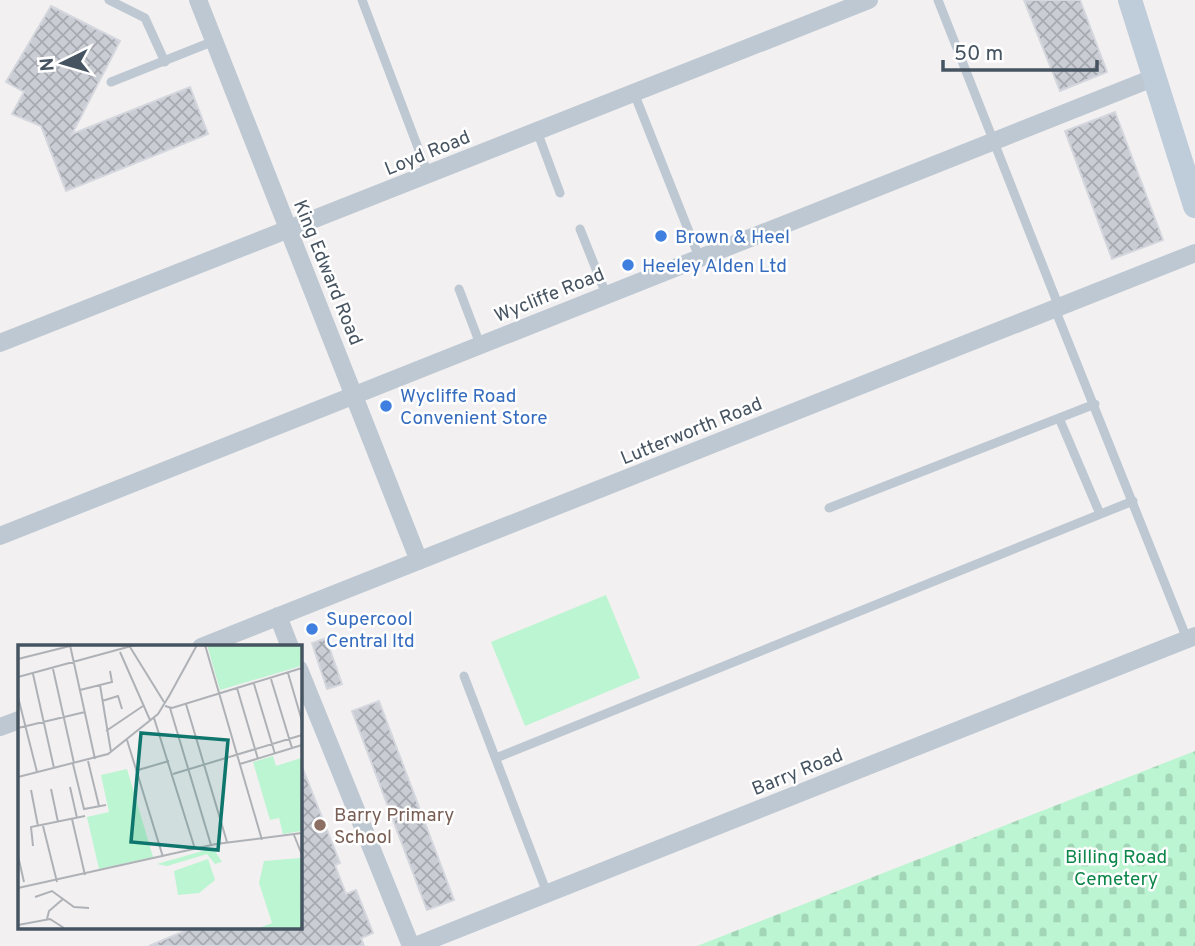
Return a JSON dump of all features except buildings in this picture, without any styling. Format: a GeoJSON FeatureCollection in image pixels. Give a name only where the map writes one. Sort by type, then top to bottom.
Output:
{"type":"FeatureCollection","features":[{"type":"Feature","properties":{"kind":"street","name":"King Edward Road"},"geometry":{"type":"LineString","coordinates":[[198,0],[419,561]]}},
{"type":"Feature","properties":{"kind":"street","name":"Loyd Road"},"geometry":{"type":"LineString","coordinates":[[0,343],[869,0]]}},
{"type":"Feature","properties":{"kind":"street"},"geometry":{"type":"LineString","coordinates":[[1130,0],[1195,206]]}},
{"type":"Feature","properties":{"kind":"street","name":"Wycliffe Road"},"geometry":{"type":"LineString","coordinates":[[0,536],[1153,78]]}},
{"type":"Feature","properties":{"kind":"street","name":"Lutterworth Road"},"geometry":{"type":"LineString","coordinates":[[206,645],[1195,253]]}},
{"type":"Feature","properties":{"kind":"street"},"geometry":{"type":"LineString","coordinates":[[278,616],[289,645]]}},
{"type":"Feature","properties":{"kind":"street","name":"Barry Road"},"geometry":{"type":"LineString","coordinates":[[413,946],[1191,638]]}},
{"type":"Feature","properties":{"kind":"street"},"geometry":{"type":"LineString","coordinates":[[301,673],[413,946]]}},
{"type":"Feature","properties":{"kind":"street"},"geometry":{"type":"LineString","coordinates":[[0,727],[18,720]]}},
{"type":"Feature","properties":{"kind":"lane"},"geometry":{"type":"LineString","coordinates":[[109,0],[145,18],[165,62]]}},
{"type":"Feature","properties":{"kind":"lane"},"geometry":{"type":"LineString","coordinates":[[362,0],[428,174]]}},
{"type":"Feature","properties":{"kind":"lane"},"geometry":{"type":"LineString","coordinates":[[938,0],[1133,501],[1191,638]]}},
{"type":"Feature","properties":{"kind":"lane"},"geometry":{"type":"LineString","coordinates":[[111,82],[214,41]]}},
{"type":"Feature","properties":{"kind":"lane"},"geometry":{"type":"LineString","coordinates":[[634,93],[699,257]]}},
{"type":"Feature","properties":{"kind":"lane"},"geometry":{"type":"LineString","coordinates":[[537,131],[561,192]]}},
{"type":"Feature","properties":{"kind":"lane"},"geometry":{"type":"LineString","coordinates":[[580,229],[606,294]]}},
{"type":"Feature","properties":{"kind":"lane"},"geometry":{"type":"LineString","coordinates":[[459,289],[481,344]]}},
{"type":"Feature","properties":{"kind":"lane"},"geometry":{"type":"LineString","coordinates":[[829,508],[1096,404]]}},
{"type":"Feature","properties":{"kind":"lane"},"geometry":{"type":"LineString","coordinates":[[1059,418],[1100,514]]}},
{"type":"Feature","properties":{"kind":"lane"},"geometry":{"type":"LineString","coordinates":[[496,758],[1133,501]]}},
{"type":"Feature","properties":{"kind":"lane"},"geometry":{"type":"LineString","coordinates":[[464,676],[547,893]]}},
{"type":"Feature","properties":{"kind":"green space"},"geometry":{"type":"Polygon","coordinates":[[[606,595],[640,678],[525,726],[491,642],[606,595]]]}},
{"type":"Feature","properties":{"kind":"green space","name":"Billing Road Cemetery"},"geometry":{"type":"Polygon","coordinates":[[[1195,751],[1195,946],[697,946],[1195,751]]]}},
{"type":"Feature","properties":{"kind":"place","name":"Brown & Heel"},"geometry":{"type":"Point","coordinates":[661,236]}},
{"type":"Feature","properties":{"kind":"place","name":"Heeley Alden Ltd"},"geometry":{"type":"Point","coordinates":[628,265]}},
{"type":"Feature","properties":{"kind":"place","name":"Wycliffe Road Convenient Store"},"geometry":{"type":"Point","coordinates":[386,406]}},
{"type":"Feature","properties":{"kind":"place","name":"Supercool Central ltd"},"geometry":{"type":"Point","coordinates":[312,629]}},
{"type":"Feature","properties":{"kind":"place","name":"Barry Primary School"},"geometry":{"type":"Point","coordinates":[320,825]}}]}
